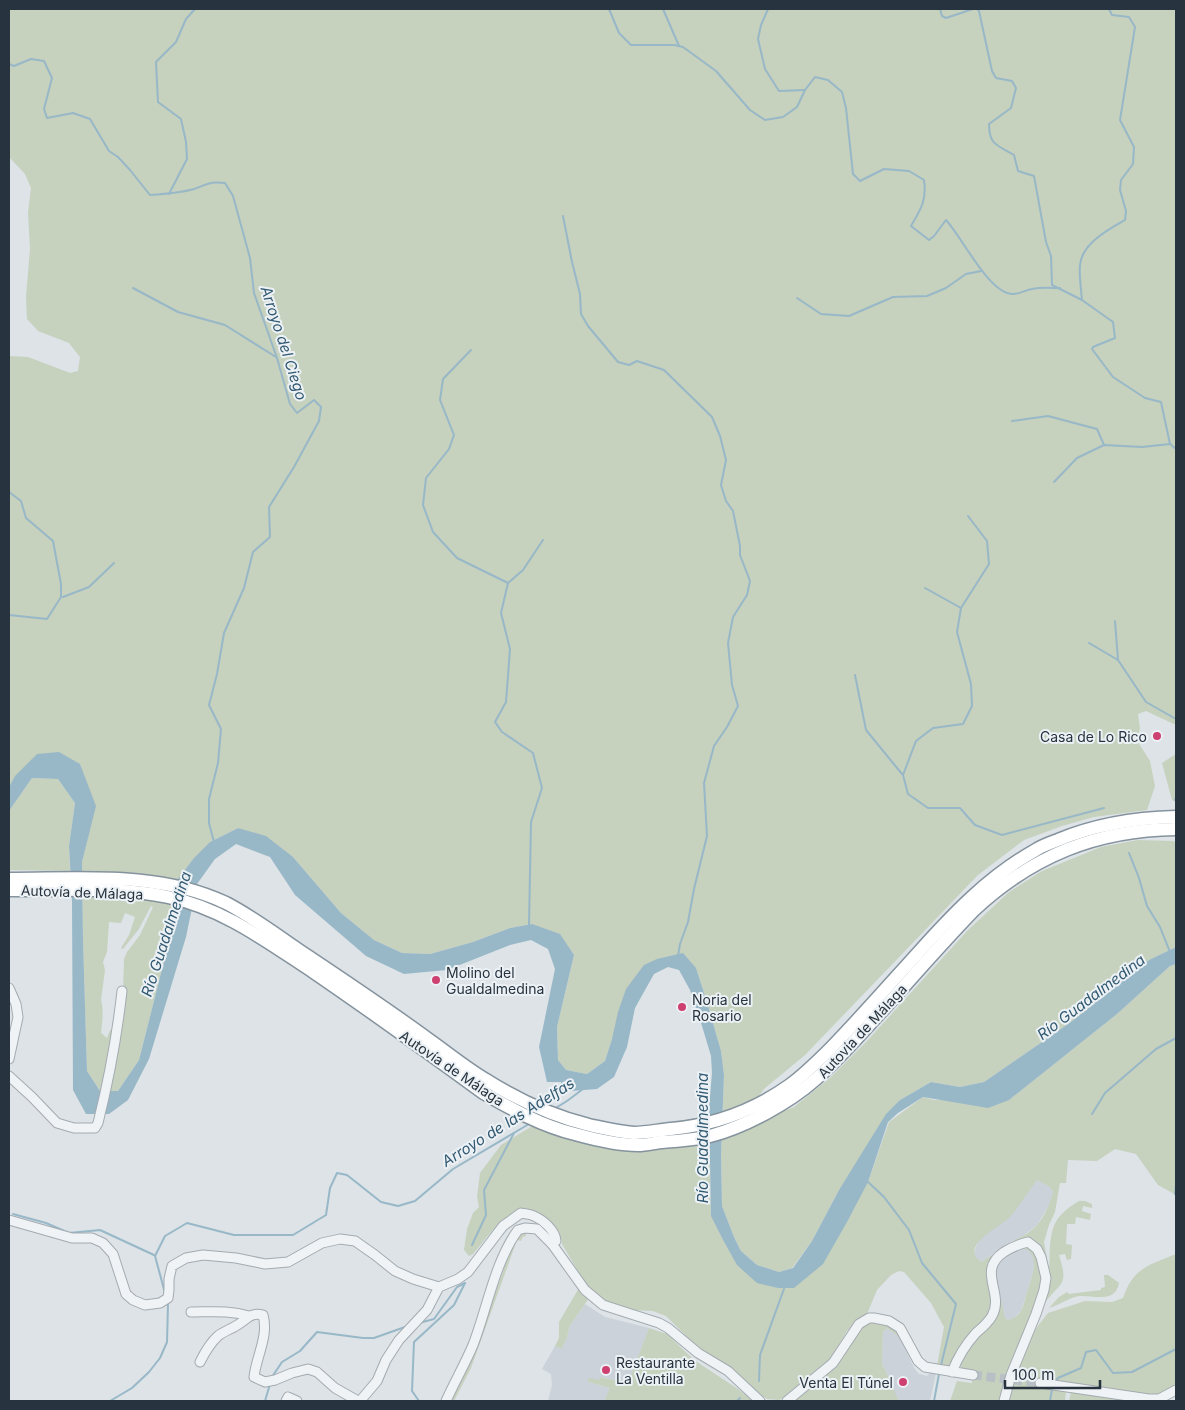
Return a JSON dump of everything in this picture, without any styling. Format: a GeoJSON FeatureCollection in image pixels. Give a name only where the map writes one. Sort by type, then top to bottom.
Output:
{"type":"FeatureCollection","features":[{"type":"Feature","properties":{"kind":"highway","name":"Autovía de Málaga"},"geometry":{"type":"LineString","coordinates":[[763,1108],[824,1055],[864,1014],[957,910],[1004,869],[1035,849],[1094,828],[1118,822],[1176,817]]}},
{"type":"Feature","properties":{"kind":"highway","name":"Autovía de Málaga"},"geometry":{"type":"LineString","coordinates":[[9,890],[48,885],[170,885],[203,895],[223,909],[259,923],[339,977],[485,1086],[554,1115],[576,1122],[601,1134],[634,1133],[665,1136],[685,1128],[763,1108],[792,1098],[816,1080],[840,1056],[964,920],[990,895],[1012,878],[1070,847],[1099,838],[1147,830],[1176,828]]}},
{"type":"Feature","properties":{"kind":"highway","name":"Autovía de Málaga"},"geometry":{"type":"LineString","coordinates":[[9,878],[48,885]]}},
{"type":"Feature","properties":{"kind":"street"},"geometry":{"type":"LineString","coordinates":[[9,988],[16,1004],[18,1017],[9,1059]]}},
{"type":"Feature","properties":{"kind":"street"},"geometry":{"type":"LineString","coordinates":[[9,1076],[32,1096],[57,1123],[74,1128],[95,1128],[98,1123],[110,1074],[122,991]]}},
{"type":"Feature","properties":{"kind":"street"},"geometry":{"type":"LineString","coordinates":[[200,1362],[207,1349],[219,1336],[249,1316],[257,1314],[263,1316],[265,1323],[254,1377],[270,1381],[308,1369],[317,1372],[335,1388],[359,1401],[377,1380],[386,1360],[399,1340],[427,1310],[439,1287],[458,1279],[468,1272],[503,1226],[521,1213],[533,1215],[546,1224],[555,1236],[556,1241],[552,1244]]}},
{"type":"Feature","properties":{"kind":"street"},"geometry":{"type":"LineString","coordinates":[[9,1220],[72,1238],[92,1238],[103,1243],[113,1254],[126,1294],[133,1300],[145,1305],[160,1303],[168,1298],[172,1266],[186,1258],[203,1255],[236,1258],[265,1264],[288,1262],[322,1243],[340,1239],[355,1240],[395,1271],[439,1287]]}},
{"type":"Feature","properties":{"kind":"street"},"geometry":{"type":"LineString","coordinates":[[446,1401],[473,1345],[511,1240],[518,1230],[525,1228],[537,1229],[552,1244],[585,1290],[603,1304],[659,1323],[668,1328],[698,1353],[728,1371],[760,1401]]}},
{"type":"Feature","properties":{"kind":"street"},"geometry":{"type":"LineString","coordinates":[[952,1372],[964,1347],[992,1317],[995,1310],[996,1302],[991,1274],[994,1261],[1011,1247],[1028,1242],[1037,1249],[1041,1256],[1046,1278],[1036,1314],[1011,1375],[1004,1401]]}},
{"type":"Feature","properties":{"kind":"street"},"geometry":{"type":"LineString","coordinates":[[190,1312],[225,1311],[249,1316]]}},
{"type":"Feature","properties":{"kind":"street"},"geometry":{"type":"LineString","coordinates":[[787,1401],[833,1364],[859,1324],[869,1318],[889,1321],[900,1328],[918,1361],[926,1367],[973,1375]]}},
{"type":"Feature","properties":{"kind":"street"},"geometry":{"type":"LineString","coordinates":[[1040,1384],[1149,1399],[1159,1399],[1176,1390]]}},
{"type":"Feature","properties":{"kind":"street"},"geometry":{"type":"LineString","coordinates":[[286,1401],[288,1397],[297,1401]]}},
{"type":"Feature","properties":{"kind":"shaded area"},"geometry":{"type":"Polygon","coordinates":[[[1037,1180],[1050,1187],[1053,1192],[1051,1202],[1037,1225],[981,1262],[974,1253],[977,1244],[982,1237],[1009,1217],[1037,1180]]]}},
{"type":"Feature","properties":{"kind":"shaded area"},"geometry":{"type":"Polygon","coordinates":[[[1021,1247],[1027,1249],[1032,1254],[1034,1262],[1033,1274],[1021,1311],[1014,1318],[1008,1320],[1005,1318],[997,1282],[996,1264],[1002,1257],[1021,1247]]]}},
{"type":"Feature","properties":{"kind":"shaded area"},"geometry":{"type":"Polygon","coordinates":[[[585,1304],[605,1317],[649,1328],[628,1383],[601,1377],[599,1380],[588,1382],[610,1388],[604,1401],[548,1401],[552,1385],[551,1374],[542,1369],[555,1346],[561,1349],[567,1338],[569,1327],[585,1304]]]}},
{"type":"Feature","properties":{"kind":"shaded area"},"geometry":{"type":"Polygon","coordinates":[[[887,1328],[900,1338],[914,1368],[919,1374],[927,1376],[931,1372],[936,1373],[930,1401],[899,1401],[882,1364],[883,1332],[887,1328]]]}},
{"type":"Feature","properties":{"kind":"green space"},"geometry":{"type":"Polygon","coordinates":[[[9,9],[1176,9],[1176,725],[1146,711],[1138,714],[1140,729],[1136,739],[1150,761],[1155,786],[1147,810],[1094,817],[1024,840],[978,875],[805,1055],[764,1089],[758,1097],[768,1117],[794,1107],[830,1078],[867,1041],[968,930],[1009,892],[1042,871],[1101,847],[1138,840],[1174,841],[1176,844],[1176,947],[1149,960],[1071,1022],[984,1082],[960,1087],[931,1082],[900,1100],[839,1190],[812,1241],[792,1268],[779,1272],[757,1265],[741,1251],[722,1206],[721,1153],[724,1075],[721,1051],[696,968],[657,959],[612,1039],[605,1061],[587,1074],[566,1070],[558,1060],[557,1027],[574,955],[532,924],[510,928],[473,942],[430,954],[402,953],[374,940],[341,913],[293,857],[238,828],[210,842],[175,904],[174,922],[139,1060],[118,1091],[108,1091],[123,995],[124,959],[140,935],[153,907],[151,906],[139,929],[123,949],[121,948],[129,935],[135,917],[125,913],[121,923],[109,922],[107,952],[103,962],[105,970],[101,1000],[103,1012],[101,1033],[107,1038],[110,1030],[115,1031],[103,1091],[100,1091],[87,1071],[82,862],[88,836],[81,765],[16,776],[9,787],[9,356],[28,357],[70,373],[78,371],[80,357],[69,343],[38,331],[27,319],[26,297],[30,249],[28,213],[31,188],[25,174],[9,157],[9,9]]]}},
{"type":"Feature","properties":{"kind":"green space"},"geometry":{"type":"Polygon","coordinates":[[[1176,754],[1176,802],[1172,800],[1162,763],[1176,754]]]}},
{"type":"Feature","properties":{"kind":"green space"},"geometry":{"type":"Polygon","coordinates":[[[32,778],[58,779],[75,803],[69,846],[70,871],[9,870],[9,811],[32,778]]]}},
{"type":"Feature","properties":{"kind":"green space"},"geometry":{"type":"Polygon","coordinates":[[[1176,964],[1176,1195],[1158,1185],[1136,1154],[1115,1149],[1097,1161],[1068,1160],[1066,1183],[1060,1183],[1055,1212],[1044,1242],[1048,1265],[1046,1267],[1040,1248],[1034,1241],[1029,1240],[1015,1244],[1013,1241],[1035,1228],[1049,1205],[1053,1192],[1050,1187],[1037,1180],[1009,1218],[977,1244],[975,1256],[981,1262],[995,1253],[988,1270],[992,1306],[988,1317],[960,1348],[948,1366],[937,1366],[944,1327],[931,1303],[904,1272],[899,1271],[891,1275],[877,1290],[867,1314],[847,1331],[831,1358],[789,1395],[779,1400],[767,1399],[758,1393],[732,1369],[693,1343],[666,1316],[653,1311],[633,1310],[602,1300],[582,1278],[562,1244],[561,1237],[553,1224],[537,1212],[528,1209],[519,1210],[501,1221],[473,1254],[469,1256],[464,1250],[467,1229],[473,1213],[479,1207],[477,1197],[480,1173],[501,1145],[534,1125],[709,1142],[711,1215],[722,1238],[778,1288],[868,1182],[889,1122],[923,1097],[934,1100],[1009,1100],[1117,1014],[1170,966],[1176,964]]]}},
{"type":"Feature","properties":{"kind":"green space"},"geometry":{"type":"Polygon","coordinates":[[[1079,1201],[1092,1204],[1092,1208],[1083,1206],[1082,1211],[1091,1214],[1090,1220],[1076,1217],[1075,1224],[1067,1224],[1066,1244],[1072,1245],[1071,1259],[1067,1260],[1065,1254],[1059,1255],[1063,1273],[1062,1283],[1043,1305],[1049,1277],[1052,1231],[1060,1216],[1079,1201]]]}},
{"type":"Feature","properties":{"kind":"green space"},"geometry":{"type":"Polygon","coordinates":[[[527,1232],[521,1241],[517,1240],[471,1368],[454,1401],[450,1401],[478,1341],[514,1241],[518,1236],[527,1232]]]}},
{"type":"Feature","properties":{"kind":"green space"},"geometry":{"type":"Polygon","coordinates":[[[1028,1246],[1034,1249],[1043,1271],[1042,1285],[1023,1339],[1007,1373],[1001,1401],[950,1401],[957,1381],[972,1383],[974,1370],[962,1368],[959,1364],[968,1346],[993,1321],[1001,1299],[1005,1318],[1008,1320],[1014,1318],[1020,1313],[1034,1266],[1032,1254],[1021,1247],[1028,1246]]]}},
{"type":"Feature","properties":{"kind":"green space"},"geometry":{"type":"Polygon","coordinates":[[[1176,1254],[1176,1387],[1157,1395],[1145,1395],[1039,1380],[1036,1387],[1066,1391],[1065,1401],[1007,1401],[1024,1350],[1037,1327],[1048,1313],[1085,1301],[1112,1302],[1123,1298],[1132,1280],[1143,1269],[1176,1254]]]}},
{"type":"Feature","properties":{"kind":"green space"},"geometry":{"type":"Polygon","coordinates":[[[1104,1275],[1108,1275],[1119,1283],[1117,1290],[1113,1294],[1103,1297],[1079,1296],[1049,1308],[1059,1297],[1067,1292],[1069,1294],[1101,1290],[1101,1288],[1105,1287],[1104,1275]]]}},
{"type":"Feature","properties":{"kind":"green space"},"geometry":{"type":"Polygon","coordinates":[[[579,1288],[589,1298],[569,1327],[567,1338],[561,1349],[555,1346],[559,1338],[559,1322],[579,1288]]]}},
{"type":"Feature","properties":{"kind":"green space"},"geometry":{"type":"Polygon","coordinates":[[[872,1322],[889,1325],[902,1336],[900,1338],[887,1328],[883,1332],[882,1364],[892,1384],[890,1386],[893,1388],[899,1401],[796,1401],[837,1366],[852,1340],[863,1326],[872,1322]]]}},
{"type":"Feature","properties":{"kind":"green space"},"geometry":{"type":"Polygon","coordinates":[[[649,1328],[667,1334],[694,1360],[753,1401],[604,1401],[610,1388],[588,1382],[588,1378],[599,1380],[600,1377],[628,1383],[649,1328]]]}},
{"type":"Feature","properties":{"kind":"green space"},"geometry":{"type":"Polygon","coordinates":[[[1071,1392],[1141,1401],[1069,1401],[1071,1392]]]}},
{"type":"Feature","properties":{"kind":"water"},"geometry":{"type":"Polygon","coordinates":[[[59,752],[80,764],[96,806],[82,862],[83,940],[87,1071],[100,1091],[118,1091],[139,1060],[174,922],[178,879],[194,858],[210,842],[238,828],[266,836],[293,857],[341,913],[374,940],[402,953],[430,954],[473,942],[510,928],[532,924],[560,934],[574,955],[557,1027],[558,1060],[566,1070],[587,1074],[605,1061],[626,989],[644,965],[657,959],[683,953],[696,968],[721,1051],[724,1075],[721,1153],[722,1206],[741,1251],[757,1265],[779,1272],[793,1268],[812,1241],[839,1190],[886,1114],[900,1100],[931,1082],[960,1087],[984,1082],[1071,1022],[1149,960],[1176,947],[1176,964],[1170,966],[1117,1014],[1009,1100],[988,1108],[923,1097],[898,1113],[888,1122],[868,1182],[823,1264],[794,1288],[778,1288],[757,1283],[737,1265],[711,1216],[709,1108],[712,1073],[711,1056],[690,990],[679,970],[668,967],[654,974],[635,1008],[627,1047],[614,1077],[597,1089],[561,1090],[561,1082],[547,1082],[539,1047],[555,969],[548,949],[531,940],[510,945],[447,970],[404,974],[366,956],[295,895],[270,857],[236,844],[215,859],[197,884],[186,937],[149,1059],[128,1100],[109,1114],[86,1114],[73,1090],[72,901],[69,846],[75,803],[58,779],[32,778],[9,811],[9,787],[15,776],[37,754],[59,752]]]}},
{"type":"Feature","properties":{"kind":"waterway"},"geometry":{"type":"LineString","coordinates":[[169,194],[187,159],[186,142],[181,119],[158,102],[156,62],[176,42],[186,19],[195,9]]}},
{"type":"Feature","properties":{"kind":"waterway"},"geometry":{"type":"LineString","coordinates":[[609,9],[619,33],[631,45],[674,45],[683,47],[716,71],[750,110],[765,120],[783,117],[797,107],[805,90],[815,77],[828,80],[842,92],[846,108],[853,174],[860,181],[884,169],[909,171],[924,180],[925,187],[922,204],[911,226],[929,240],[946,220],[985,275],[1004,292],[1013,294],[1035,288],[1060,288]]}},
{"type":"Feature","properties":{"kind":"waterway"},"geometry":{"type":"LineString","coordinates":[[663,9],[679,46]]}},
{"type":"Feature","properties":{"kind":"waterway"},"geometry":{"type":"LineString","coordinates":[[768,9],[761,25],[758,39],[765,69],[779,91],[805,90]]}},
{"type":"Feature","properties":{"kind":"waterway"},"geometry":{"type":"LineString","coordinates":[[940,9],[942,16],[946,18],[973,9]]}},
{"type":"Feature","properties":{"kind":"waterway"},"geometry":{"type":"LineString","coordinates":[[977,9],[992,71],[996,78],[1012,81],[1016,88],[1011,108],[989,124],[989,131],[995,144],[1014,155],[1018,171],[1034,176],[1046,242],[1051,256],[1052,285],[1082,300],[1113,322],[1115,338],[1092,349],[1113,377],[1145,398],[1161,402],[1170,444],[1176,449]]}},
{"type":"Feature","properties":{"kind":"waterway"},"geometry":{"type":"LineString","coordinates":[[1082,300],[1080,274],[1082,257],[1085,250],[1097,238],[1125,220],[1126,211],[1120,190],[1121,180],[1133,164],[1134,147],[1120,120],[1135,27],[1129,17],[1112,15],[1109,9]]}},
{"type":"Feature","properties":{"kind":"waterway","name":"Arroyo del Ciego"},"geometry":{"type":"LineString","coordinates":[[9,64],[14,66],[31,59],[44,61],[52,78],[44,109],[47,118],[73,113],[90,119],[109,151],[118,157],[150,195],[194,189],[212,183],[225,183],[233,196],[250,258],[254,293],[277,358],[290,404],[297,413],[314,400],[321,407],[319,421],[294,467],[269,507],[270,537],[253,552],[244,588],[224,633],[217,674],[209,705],[221,729],[218,763],[209,799],[209,823],[214,842]]}},
{"type":"Feature","properties":{"kind":"waterway"},"geometry":{"type":"LineString","coordinates":[[563,216],[580,294],[581,314],[588,326],[618,362],[629,365],[637,361],[664,370],[712,417],[720,436],[726,460],[721,485],[726,501],[733,511],[740,555],[750,581],[747,595],[733,617],[728,643],[732,685],[738,706],[714,746],[704,783],[707,836],[688,922],[678,956]]}},
{"type":"Feature","properties":{"kind":"waterway"},"geometry":{"type":"LineString","coordinates":[[797,298],[821,314],[849,316],[893,297],[927,296],[946,288],[966,274],[981,271]]}},
{"type":"Feature","properties":{"kind":"waterway"},"geometry":{"type":"LineString","coordinates":[[133,288],[178,312],[225,325],[276,357]]}},
{"type":"Feature","properties":{"kind":"waterway"},"geometry":{"type":"LineString","coordinates":[[471,350],[443,379],[440,400],[454,435],[449,449],[426,478],[423,505],[433,532],[457,558],[508,583]]}},
{"type":"Feature","properties":{"kind":"waterway"},"geometry":{"type":"LineString","coordinates":[[1012,421],[1048,416],[1097,429],[1104,445]]}},
{"type":"Feature","properties":{"kind":"waterway"},"geometry":{"type":"LineString","coordinates":[[1054,482],[1077,458],[1104,445],[1142,447],[1170,444]]}},
{"type":"Feature","properties":{"kind":"waterway"},"geometry":{"type":"LineString","coordinates":[[9,492],[21,501],[26,518],[53,541],[61,584],[61,597],[47,619],[9,615]]}},
{"type":"Feature","properties":{"kind":"waterway"},"geometry":{"type":"LineString","coordinates":[[968,516],[987,541],[989,564],[961,608],[957,632],[971,684],[972,706],[963,724],[933,728],[916,741],[903,775],[908,794],[928,808],[960,808],[975,825],[1002,835],[1104,808]]}},
{"type":"Feature","properties":{"kind":"waterway"},"geometry":{"type":"LineString","coordinates":[[529,925],[531,822],[542,788],[533,753],[502,732],[495,722],[506,702],[510,649],[501,613],[508,583],[523,570],[543,540]]}},
{"type":"Feature","properties":{"kind":"waterway"},"geometry":{"type":"LineString","coordinates":[[63,597],[89,587],[114,563]]}},
{"type":"Feature","properties":{"kind":"waterway"},"geometry":{"type":"LineString","coordinates":[[925,588],[961,608]]}},
{"type":"Feature","properties":{"kind":"waterway"},"geometry":{"type":"LineString","coordinates":[[1115,621],[1118,660]]}},
{"type":"Feature","properties":{"kind":"waterway"},"geometry":{"type":"LineString","coordinates":[[1089,643],[1118,660],[1146,702],[1176,719]]}},
{"type":"Feature","properties":{"kind":"waterway"},"geometry":{"type":"LineString","coordinates":[[855,675],[866,730],[902,774]]}},
{"type":"Feature","properties":{"kind":"waterway"},"geometry":{"type":"LineString","coordinates":[[1129,853],[1147,906],[1160,927],[1170,952]]}},
{"type":"Feature","properties":{"kind":"waterway"},"geometry":{"type":"LineString","coordinates":[[1092,1114],[1105,1093],[1156,1049],[1176,1038]]}},
{"type":"Feature","properties":{"kind":"waterway","name":"Arroyo de las Adelfas"},"geometry":{"type":"LineString","coordinates":[[554,1109],[583,1089]]}},
{"type":"Feature","properties":{"kind":"waterway","name":"Arroyo de las Adelfas"},"geometry":{"type":"LineString","coordinates":[[165,1293],[155,1256],[165,1236],[187,1223],[234,1235],[293,1235],[326,1215],[330,1188],[337,1173],[347,1175],[381,1202],[398,1206],[415,1201],[453,1169],[529,1124]]}},
{"type":"Feature","properties":{"kind":"waterway"},"geometry":{"type":"LineString","coordinates":[[472,1245],[486,1215],[484,1190],[514,1133]]}},
{"type":"Feature","properties":{"kind":"waterway"},"geometry":{"type":"LineString","coordinates":[[866,1180],[884,1197],[909,1230],[922,1263],[956,1304],[941,1365]]}},
{"type":"Feature","properties":{"kind":"waterway"},"geometry":{"type":"LineString","coordinates":[[1175,1194],[1176,1185]]}},
{"type":"Feature","properties":{"kind":"waterway"},"geometry":{"type":"LineString","coordinates":[[13,1214],[46,1223],[69,1233],[100,1230],[154,1255]]}},
{"type":"Feature","properties":{"kind":"waterway"},"geometry":{"type":"LineString","coordinates":[[419,1323],[434,1319],[457,1287],[465,1283]]}},
{"type":"Feature","properties":{"kind":"waterway"},"geometry":{"type":"LineString","coordinates":[[419,1401],[412,1391],[414,1342],[454,1305],[465,1283]]}},
{"type":"Feature","properties":{"kind":"waterway"},"geometry":{"type":"LineString","coordinates":[[759,1381],[760,1355],[785,1286]]}},
{"type":"Feature","properties":{"kind":"waterway","name":"Arroyo de las Adelfas"},"geometry":{"type":"LineString","coordinates":[[110,1401],[132,1388],[149,1372],[160,1358],[167,1342],[168,1305]]}},
{"type":"Feature","properties":{"kind":"waterway"},"geometry":{"type":"LineString","coordinates":[[272,1377],[282,1362],[300,1351],[317,1332],[374,1338],[405,1327]]}},
{"type":"Feature","properties":{"kind":"waterway"},"geometry":{"type":"LineString","coordinates":[[1054,1382],[1058,1378],[1081,1368],[1086,1352],[1096,1350],[1113,1373],[1132,1372],[1176,1349]]}},
{"type":"Feature","properties":{"kind":"waterway"},"geometry":{"type":"LineString","coordinates":[[934,1401],[939,1374]]}},
{"type":"Feature","properties":{"kind":"waterway"},"geometry":{"type":"LineString","coordinates":[[265,1401],[270,1384]]}},
{"type":"Feature","properties":{"kind":"waterway"},"geometry":{"type":"LineString","coordinates":[[1050,1401],[1052,1389]]}},
{"type":"Feature","properties":{"kind":"waterway"},"geometry":{"type":"LineString","coordinates":[[737,1401],[740,1398]]}},
{"type":"Feature","properties":{"kind":"tunnel"},"geometry":{"type":"LineString","coordinates":[[973,1375],[1040,1383]]}},
{"type":"Feature","properties":{"kind":"place","name":"Casa de Lo Rico"},"geometry":{"type":"Point","coordinates":[1157,736]}},
{"type":"Feature","properties":{"kind":"place","name":"Molino del Gualdalmedina"},"geometry":{"type":"Point","coordinates":[436,980]}},
{"type":"Feature","properties":{"kind":"place","name":"Noria del Rosario"},"geometry":{"type":"Point","coordinates":[682,1007]}},
{"type":"Feature","properties":{"kind":"place","name":"Restaurante La Ventilla"},"geometry":{"type":"Point","coordinates":[606,1370]}},
{"type":"Feature","properties":{"kind":"place","name":"Venta El Túnel"},"geometry":{"type":"Point","coordinates":[903,1382]}},
{"type":"Feature","properties":{"kind":"water label","name":"Río Guadalmedina"},"geometry":{"type":"Point","coordinates":[166,934]}},
{"type":"Feature","properties":{"kind":"water label","name":"Río Guadalmedina"},"geometry":{"type":"Point","coordinates":[1091,997]}},
{"type":"Feature","properties":{"kind":"water label","name":"Río Guadalmedina"},"geometry":{"type":"Point","coordinates":[702,1138]}}]}
